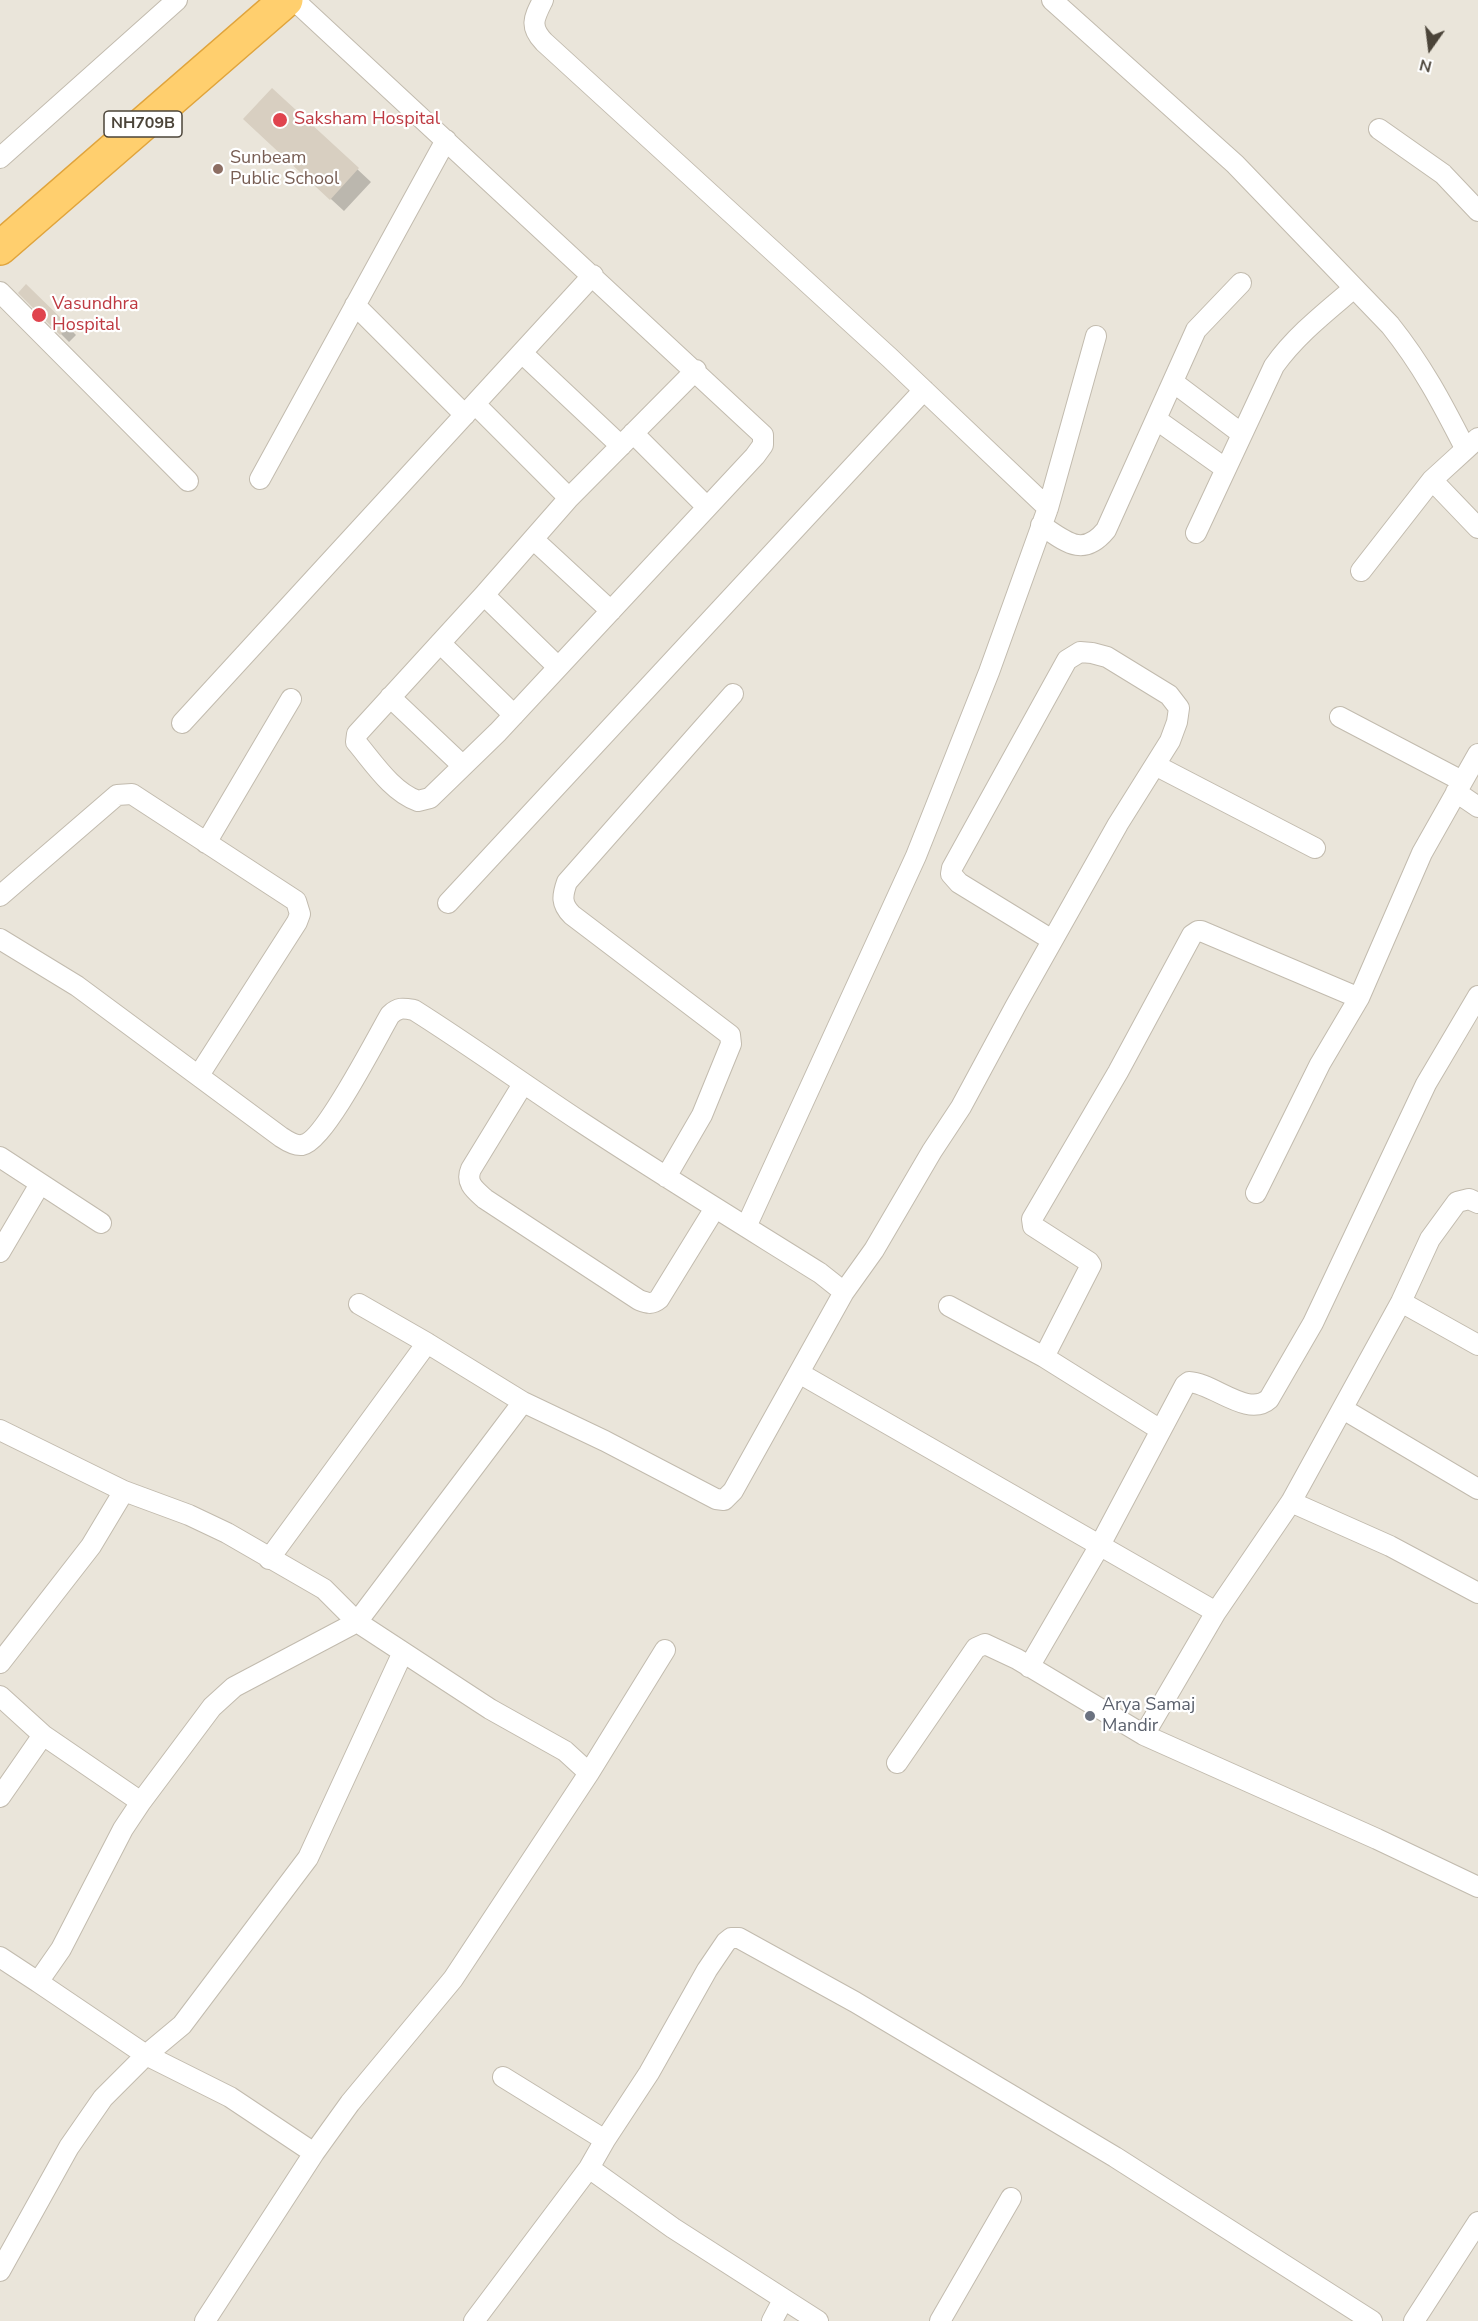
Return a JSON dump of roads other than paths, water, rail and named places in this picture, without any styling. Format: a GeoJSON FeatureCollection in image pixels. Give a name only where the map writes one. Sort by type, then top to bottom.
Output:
{"type":"FeatureCollection","features":[{"type":"Feature","properties":{"kind":"highway","name":"NH709B"},"geometry":{"type":"LineString","coordinates":[[0,218],[253,0]]}},
{"type":"Feature","properties":{"kind":"highway","name":"NH709B"},"geometry":{"type":"LineString","coordinates":[[0,248],[286,0]]}},
{"type":"Feature","properties":{"kind":"street"},"geometry":{"type":"LineString","coordinates":[[0,158],[177,0]]}},
{"type":"Feature","properties":{"kind":"street"},"geometry":{"type":"LineString","coordinates":[[294,0],[696,370],[763,435],[763,445],[755,456],[514,715],[430,798],[423,801],[413,799],[390,781],[356,739],[357,734],[484,596],[569,498],[696,370]]}},
{"type":"Feature","properties":{"kind":"street"},"geometry":{"type":"LineString","coordinates":[[543,0],[534,25],[536,33],[544,42],[924,390],[1067,542],[1088,546],[1106,530],[1196,330],[1241,283]]}},
{"type":"Feature","properties":{"kind":"street"},"geometry":{"type":"LineString","coordinates":[[1052,0],[1235,164],[1354,288],[1412,353],[1472,443],[1432,480],[1361,571]]}},
{"type":"Feature","properties":{"kind":"street"},"geometry":{"type":"LineString","coordinates":[[1379,129],[1443,174],[1478,211]]}},
{"type":"Feature","properties":{"kind":"street"},"geometry":{"type":"LineString","coordinates":[[260,479],[446,140]]}},
{"type":"Feature","properties":{"kind":"street"},"geometry":{"type":"LineString","coordinates":[[182,723],[593,275]]}},
{"type":"Feature","properties":{"kind":"street"},"geometry":{"type":"LineString","coordinates":[[1196,533],[1267,378],[1284,352],[1354,288]]}},
{"type":"Feature","properties":{"kind":"street"},"geometry":{"type":"LineString","coordinates":[[0,292],[188,480]]}},
{"type":"Feature","properties":{"kind":"street"},"geometry":{"type":"LineString","coordinates":[[355,305],[569,498]]}},
{"type":"Feature","properties":{"kind":"street"},"geometry":{"type":"LineString","coordinates":[[746,1227],[916,856],[989,672],[1044,517],[1096,336]]}},
{"type":"Feature","properties":{"kind":"street"},"geometry":{"type":"LineString","coordinates":[[522,353],[707,507]]}},
{"type":"Feature","properties":{"kind":"street"},"geometry":{"type":"LineString","coordinates":[[1173,382],[1242,434]]}},
{"type":"Feature","properties":{"kind":"street"},"geometry":{"type":"LineString","coordinates":[[448,903],[924,390]]}},
{"type":"Feature","properties":{"kind":"street"},"geometry":{"type":"LineString","coordinates":[[1157,420],[1226,469]]}},
{"type":"Feature","properties":{"kind":"street"},"geometry":{"type":"LineString","coordinates":[[1432,480],[1478,528]]}},
{"type":"Feature","properties":{"kind":"street"},"geometry":{"type":"LineString","coordinates":[[533,539],[611,611]]}},
{"type":"Feature","properties":{"kind":"street"},"geometry":{"type":"LineString","coordinates":[[484,596],[558,667]]}},
{"type":"Feature","properties":{"kind":"street"},"geometry":{"type":"LineString","coordinates":[[440,643],[514,715]]}},
{"type":"Feature","properties":{"kind":"street"},"geometry":{"type":"LineString","coordinates":[[359,1304],[523,1402],[724,1500],[733,1491],[843,1292],[874,1250],[932,1151],[961,1107],[1118,824],[1170,741],[1179,708],[1169,695],[1107,657],[1092,652],[1080,652],[1067,660],[992,794],[952,868],[951,874],[959,883],[1052,940]]}},
{"type":"Feature","properties":{"kind":"street"},"geometry":{"type":"LineString","coordinates":[[666,1177],[702,1115],[731,1044],[730,1035],[572,915],[563,902],[562,896],[567,882],[733,694]]}},
{"type":"Feature","properties":{"kind":"street"},"geometry":{"type":"LineString","coordinates":[[390,697],[463,766]]}},
{"type":"Feature","properties":{"kind":"street"},"geometry":{"type":"LineString","coordinates":[[206,843],[291,699]]}},
{"type":"Feature","properties":{"kind":"street"},"geometry":{"type":"LineString","coordinates":[[1340,717],[1459,786],[1478,807]]}},
{"type":"Feature","properties":{"kind":"street"},"geometry":{"type":"LineString","coordinates":[[1256,1193],[1320,1064],[1359,998],[1422,853],[1478,754]]}},
{"type":"Feature","properties":{"kind":"street"},"geometry":{"type":"LineString","coordinates":[[1155,765],[1315,848]]}},
{"type":"Feature","properties":{"kind":"street"},"geometry":{"type":"LineString","coordinates":[[0,896],[117,795],[132,794],[296,901],[300,914],[297,922],[199,1075]]}},
{"type":"Feature","properties":{"kind":"street"},"geometry":{"type":"LineString","coordinates":[[1044,1357],[1091,1265],[1033,1226],[1032,1219],[1119,1072],[1192,935],[1202,931],[1359,998]]}},
{"type":"Feature","properties":{"kind":"street"},"geometry":{"type":"LineString","coordinates":[[0,939],[77,986],[290,1143],[302,1145],[311,1141],[339,1105],[390,1015],[396,1009],[414,1010],[666,1177],[820,1274],[843,1292]]}},
{"type":"Feature","properties":{"kind":"street"},"geometry":{"type":"LineString","coordinates":[[1029,1667],[1100,1545],[1182,1388],[1189,1382],[1200,1383],[1248,1405],[1261,1405],[1269,1400],[1313,1323],[1426,1084],[1478,996]]}},
{"type":"Feature","properties":{"kind":"street"},"geometry":{"type":"LineString","coordinates":[[523,1084],[471,1169],[469,1175],[471,1187],[485,1199],[639,1300],[648,1304],[655,1303],[659,1299],[715,1208]]}},
{"type":"Feature","properties":{"kind":"street"},"geometry":{"type":"LineString","coordinates":[[0,1157],[101,1223]]}},
{"type":"Feature","properties":{"kind":"street"},"geometry":{"type":"LineString","coordinates":[[0,1252],[40,1184]]}},
{"type":"Feature","properties":{"kind":"street"},"geometry":{"type":"LineString","coordinates":[[1144,1735],[1216,1612],[1290,1502],[1401,1302],[1430,1239],[1457,1202],[1469,1199],[1478,1203]]}},
{"type":"Feature","properties":{"kind":"street"},"geometry":{"type":"LineString","coordinates":[[1401,1302],[1478,1345]]}},
{"type":"Feature","properties":{"kind":"street"},"geometry":{"type":"LineString","coordinates":[[949,1306],[1044,1357],[1159,1429]]}},
{"type":"Feature","properties":{"kind":"street"},"geometry":{"type":"LineString","coordinates":[[269,1558],[427,1343]]}},
{"type":"Feature","properties":{"kind":"street"},"geometry":{"type":"LineString","coordinates":[[799,1373],[1216,1612]]}},
{"type":"Feature","properties":{"kind":"street"},"geometry":{"type":"LineString","coordinates":[[38,1982],[61,1949],[123,1829],[212,1707],[234,1688],[357,1622],[523,1402]]}},
{"type":"Feature","properties":{"kind":"street"},"geometry":{"type":"LineString","coordinates":[[1343,1409],[1478,1489]]}},
{"type":"Feature","properties":{"kind":"street"},"geometry":{"type":"LineString","coordinates":[[0,1430],[124,1491],[189,1515],[227,1533],[324,1589],[357,1622],[490,1708],[565,1751],[589,1773]]}},
{"type":"Feature","properties":{"kind":"street"},"geometry":{"type":"LineString","coordinates":[[0,1663],[91,1546],[124,1491]]}},
{"type":"Feature","properties":{"kind":"street"},"geometry":{"type":"LineString","coordinates":[[1290,1502],[1390,1546],[1478,1593]]}},
{"type":"Feature","properties":{"kind":"street"},"geometry":{"type":"LineString","coordinates":[[897,1763],[978,1646],[989,1645],[1144,1735],[1377,1839],[1478,1887]]}},
{"type":"Feature","properties":{"kind":"street"},"geometry":{"type":"LineString","coordinates":[[205,2321],[314,2153],[350,2103],[453,1979],[589,1773],[664,1650]]}},
{"type":"Feature","properties":{"kind":"street"},"geometry":{"type":"LineString","coordinates":[[0,2271],[69,2147],[103,2098],[146,2055],[182,2025],[308,1858],[403,1652]]}},
{"type":"Feature","properties":{"kind":"street"},"geometry":{"type":"LineString","coordinates":[[0,1696],[43,1735],[141,1802]]}},
{"type":"Feature","properties":{"kind":"street"},"geometry":{"type":"LineString","coordinates":[[0,1797],[43,1735]]}},
{"type":"Feature","properties":{"kind":"street"},"geometry":{"type":"LineString","coordinates":[[474,2321],[589,2168],[649,2073],[707,1970],[729,1939],[739,1938],[855,2002],[1115,2157],[1349,2316],[1372,2321]]}},
{"type":"Feature","properties":{"kind":"street"},"geometry":{"type":"LineString","coordinates":[[0,1957],[146,2055],[231,2097],[314,2153]]}},
{"type":"Feature","properties":{"kind":"street"},"geometry":{"type":"LineString","coordinates":[[503,2078],[605,2140]]}},
{"type":"Feature","properties":{"kind":"street"},"geometry":{"type":"LineString","coordinates":[[589,2168],[673,2228],[818,2321]]}},
{"type":"Feature","properties":{"kind":"street"},"geometry":{"type":"LineString","coordinates":[[940,2321],[1011,2198]]}},
{"type":"Feature","properties":{"kind":"street"},"geometry":{"type":"LineString","coordinates":[[1414,2321],[1478,2222]]}},
{"type":"Feature","properties":{"kind":"street"},"geometry":{"type":"LineString","coordinates":[[772,2321],[783,2300]]}},
{"type":"Feature","properties":{"kind":"place","name":"Saksham Hospital"},"geometry":{"type":"Point","coordinates":[280,120]}},
{"type":"Feature","properties":{"kind":"place","name":"Sunbeam Public School"},"geometry":{"type":"Point","coordinates":[218,169]}},
{"type":"Feature","properties":{"kind":"place","name":"Vasundhra Hospital"},"geometry":{"type":"Point","coordinates":[39,315]}},
{"type":"Feature","properties":{"kind":"place","name":"Arya Samaj Mandir"},"geometry":{"type":"Point","coordinates":[1090,1716]}}]}
